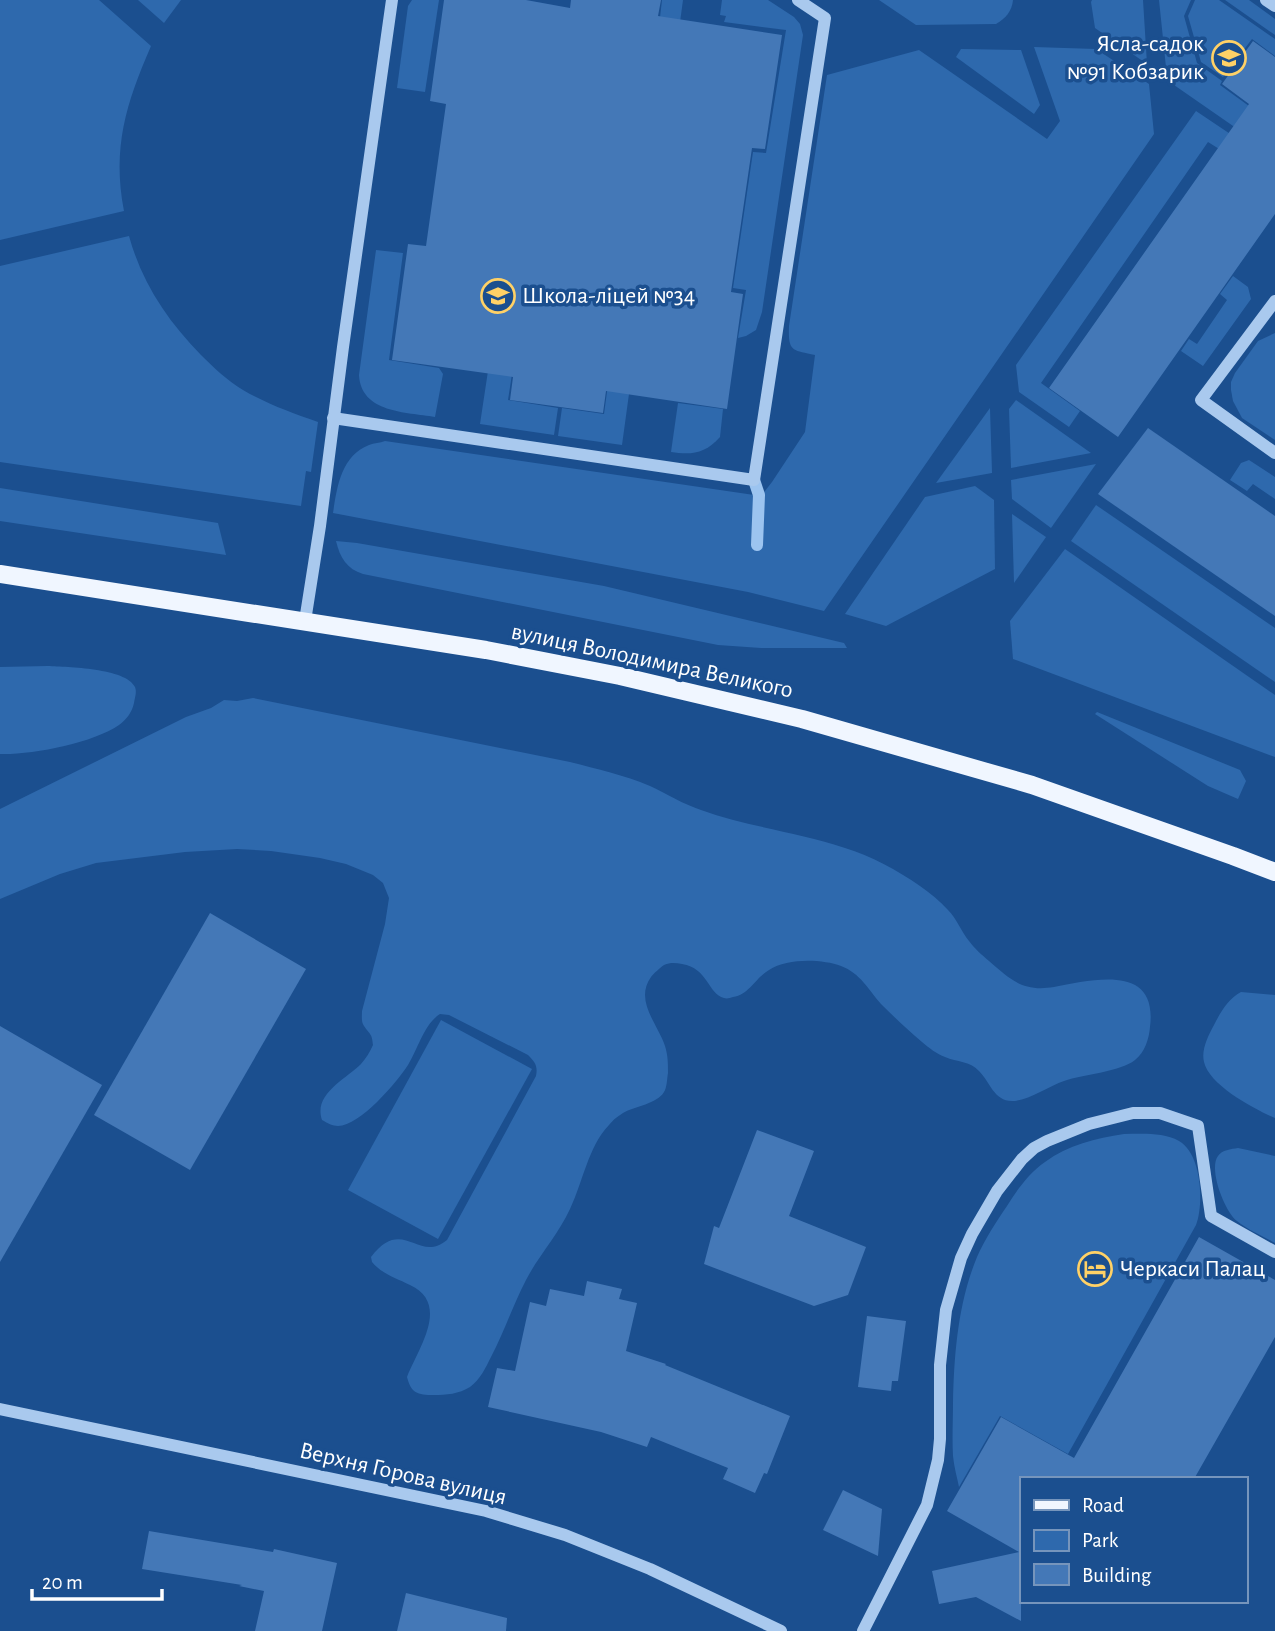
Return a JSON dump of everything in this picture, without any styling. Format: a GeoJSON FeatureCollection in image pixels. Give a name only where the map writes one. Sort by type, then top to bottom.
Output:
{"type":"FeatureCollection","features":[{"type":"Feature","properties":{"kind":"main road","name":"вулиця Володимира Великого"},"geometry":{"type":"LineString","coordinates":[[0,574],[486,650],[620,676],[802,719],[1032,785],[1275,872]]}},
{"type":"Feature","properties":{"kind":"street"},"geometry":{"type":"LineString","coordinates":[[305,621],[392,0]]}},
{"type":"Feature","properties":{"kind":"street"},"geometry":{"type":"LineString","coordinates":[[333,418],[754,480],[825,18],[798,0]]}},
{"type":"Feature","properties":{"kind":"street"},"geometry":{"type":"LineString","coordinates":[[1266,0],[1275,6]]}},
{"type":"Feature","properties":{"kind":"street"},"geometry":{"type":"LineString","coordinates":[[1275,301],[1201,400],[1275,453]]}},
{"type":"Feature","properties":{"kind":"street"},"geometry":{"type":"LineString","coordinates":[[863,1631],[927,1505],[934,1480],[940,1439],[942,1338],[948,1301],[961,1258],[983,1213],[1023,1158],[1034,1148],[1067,1132],[1133,1113],[1160,1113],[1198,1126],[1211,1216],[1275,1252]]}},
{"type":"Feature","properties":{"kind":"street","name":"Верхня Горова вулиця"},"geometry":{"type":"LineString","coordinates":[[0,1409],[486,1511],[565,1535],[626,1559],[781,1631]]}},
{"type":"Feature","properties":{"kind":"green space"},"geometry":{"type":"Polygon","coordinates":[[[0,0],[99,0],[151,46],[128,107],[124,126],[120,166],[124,211],[0,240],[0,0]]]}},
{"type":"Feature","properties":{"kind":"green space"},"geometry":{"type":"Polygon","coordinates":[[[138,0],[181,0],[164,23],[138,0]]]}},
{"type":"Feature","properties":{"kind":"green space"},"geometry":{"type":"Polygon","coordinates":[[[412,0],[439,0],[425,92],[397,88],[408,6],[412,0]]]}},
{"type":"Feature","properties":{"kind":"green space"},"geometry":{"type":"Polygon","coordinates":[[[662,0],[683,0],[678,37],[658,35],[662,0]]]}},
{"type":"Feature","properties":{"kind":"green space"},"geometry":{"type":"Polygon","coordinates":[[[722,0],[768,0],[794,17],[800,24],[803,35],[762,312],[756,330],[738,338],[746,290],[733,288],[753,152],[766,153],[786,30],[724,22],[726,16],[720,15],[722,0]]]}},
{"type":"Feature","properties":{"kind":"green space"},"geometry":{"type":"Polygon","coordinates":[[[879,0],[1013,0],[1008,14],[996,24],[916,25],[879,0]]]}},
{"type":"Feature","properties":{"kind":"green space"},"geometry":{"type":"Polygon","coordinates":[[[1092,0],[1143,0],[1147,64],[1095,28],[1092,0]]]}},
{"type":"Feature","properties":{"kind":"green space"},"geometry":{"type":"Polygon","coordinates":[[[1159,0],[1191,0],[1184,16],[1197,63],[1222,81],[1220,85],[1275,125],[1275,155],[1174,85],[1167,77],[1159,0]]]}},
{"type":"Feature","properties":{"kind":"green space"},"geometry":{"type":"Polygon","coordinates":[[[1195,0],[1219,0],[1275,39],[1275,56],[1252,39],[1223,77],[1201,62],[1188,16],[1195,0]]]}},
{"type":"Feature","properties":{"kind":"green space"},"geometry":{"type":"Polygon","coordinates":[[[1225,0],[1249,0],[1275,19],[1275,35],[1225,0]]]}},
{"type":"Feature","properties":{"kind":"green space"},"geometry":{"type":"Polygon","coordinates":[[[1034,47],[1096,49],[1149,84],[1154,134],[824,611],[748,592],[333,513],[346,464],[360,450],[385,441],[761,496],[805,432],[815,355],[793,348],[789,341],[789,326],[827,75],[919,50],[1047,139],[1060,121],[1034,47]]]}},
{"type":"Feature","properties":{"kind":"green space"},"geometry":{"type":"Polygon","coordinates":[[[961,49],[1021,50],[1040,105],[1034,114],[956,57],[961,49]]]}},
{"type":"Feature","properties":{"kind":"green space"},"geometry":{"type":"Polygon","coordinates":[[[1196,111],[1275,164],[1275,184],[1208,142],[1041,383],[1080,411],[1069,427],[1019,392],[1016,365],[1196,111]]]}},
{"type":"Feature","properties":{"kind":"green space"},"geometry":{"type":"Polygon","coordinates":[[[129,236],[141,270],[157,300],[177,328],[206,360],[252,395],[318,422],[311,472],[306,471],[301,506],[0,462],[0,266],[129,236]]]}},
{"type":"Feature","properties":{"kind":"green space"},"geometry":{"type":"Polygon","coordinates":[[[376,250],[403,253],[389,360],[439,368],[443,374],[435,417],[399,412],[376,404],[362,388],[359,375],[376,250]]]}},
{"type":"Feature","properties":{"kind":"green space"},"geometry":{"type":"Polygon","coordinates":[[[1233,276],[1248,287],[1251,299],[1203,366],[1181,351],[1189,339],[1197,344],[1227,300],[1220,294],[1233,276]]]}},
{"type":"Feature","properties":{"kind":"green space"},"geometry":{"type":"Polygon","coordinates":[[[494,331],[518,335],[508,400],[558,408],[554,435],[480,424],[494,331]]]}},
{"type":"Feature","properties":{"kind":"green space"},"geometry":{"type":"Polygon","coordinates":[[[1275,333],[1275,440],[1242,418],[1233,401],[1231,382],[1258,341],[1275,333]]]}},
{"type":"Feature","properties":{"kind":"green space"},"geometry":{"type":"Polygon","coordinates":[[[613,348],[632,372],[622,445],[558,436],[562,408],[604,414],[613,348]]]}},
{"type":"Feature","properties":{"kind":"green space"},"geometry":{"type":"Polygon","coordinates":[[[1016,400],[1091,453],[1011,468],[1009,409],[1016,400]]]}},
{"type":"Feature","properties":{"kind":"green space"},"geometry":{"type":"Polygon","coordinates":[[[678,403],[723,409],[720,437],[709,447],[697,452],[671,452],[678,403]]]}},
{"type":"Feature","properties":{"kind":"green space"},"geometry":{"type":"Polygon","coordinates":[[[990,408],[992,473],[936,483],[990,408]]]}},
{"type":"Feature","properties":{"kind":"green space"},"geometry":{"type":"Polygon","coordinates":[[[1249,460],[1275,477],[1275,499],[1253,484],[1247,491],[1230,480],[1241,463],[1249,460]]]}},
{"type":"Feature","properties":{"kind":"green space"},"geometry":{"type":"Polygon","coordinates":[[[1096,464],[1051,528],[1012,499],[1011,480],[1096,464]]]}},
{"type":"Feature","properties":{"kind":"green space"},"geometry":{"type":"Polygon","coordinates":[[[975,486],[994,500],[995,569],[886,626],[845,614],[925,497],[975,486]]]}},
{"type":"Feature","properties":{"kind":"green space"},"geometry":{"type":"Polygon","coordinates":[[[0,488],[218,523],[226,555],[0,521],[0,488]]]}},
{"type":"Feature","properties":{"kind":"green space"},"geometry":{"type":"Polygon","coordinates":[[[1096,505],[1275,628],[1275,682],[1071,541],[1096,505]]]}},
{"type":"Feature","properties":{"kind":"green space"},"geometry":{"type":"Polygon","coordinates":[[[1012,514],[1046,537],[1014,583],[1012,514]]]}},
{"type":"Feature","properties":{"kind":"green space"},"geometry":{"type":"Polygon","coordinates":[[[336,541],[604,586],[844,643],[847,648],[718,645],[363,574],[345,562],[336,541]]]}},
{"type":"Feature","properties":{"kind":"green space"},"geometry":{"type":"Polygon","coordinates":[[[1065,549],[1275,695],[1275,757],[1013,659],[1010,621],[1065,549]]]}},
{"type":"Feature","properties":{"kind":"green space"},"geometry":{"type":"Polygon","coordinates":[[[48,666],[109,672],[129,681],[136,691],[127,718],[108,731],[78,742],[45,750],[0,754],[0,667],[48,666]]]}},
{"type":"Feature","properties":{"kind":"green space"},"geometry":{"type":"Polygon","coordinates":[[[253,698],[610,772],[719,816],[855,851],[893,869],[931,894],[951,914],[976,949],[1018,983],[1034,988],[1104,980],[1120,980],[1133,984],[1144,993],[1150,1007],[1146,1045],[1135,1060],[1128,1064],[1064,1081],[1025,1099],[1012,1101],[1001,1098],[975,1068],[933,1051],[881,1004],[859,977],[841,966],[815,961],[785,963],[764,973],[744,993],[726,998],[714,992],[702,975],[691,966],[676,963],[664,965],[651,977],[645,995],[649,1012],[667,1053],[668,1073],[664,1092],[651,1102],[621,1114],[602,1134],[591,1154],[575,1199],[526,1280],[496,1348],[477,1381],[452,1394],[419,1394],[413,1390],[407,1377],[428,1328],[428,1303],[422,1293],[380,1270],[371,1257],[382,1245],[392,1240],[401,1239],[427,1247],[437,1246],[447,1240],[536,1076],[537,1069],[528,1055],[449,1015],[440,1014],[425,1030],[403,1073],[367,1111],[357,1119],[338,1126],[322,1120],[320,1111],[326,1095],[361,1064],[373,1045],[371,1036],[362,1023],[362,1011],[385,924],[389,898],[383,883],[373,875],[346,864],[271,851],[237,849],[185,852],[96,863],[60,874],[0,899],[0,809],[224,700],[253,698]]]}},
{"type":"Feature","properties":{"kind":"green space"},"geometry":{"type":"Polygon","coordinates":[[[1097,712],[1240,770],[1246,781],[1238,799],[1208,786],[1095,714],[1097,712]]]}},
{"type":"Feature","properties":{"kind":"green space"},"geometry":{"type":"Polygon","coordinates":[[[1241,992],[1275,995],[1275,1118],[1223,1087],[1214,1079],[1204,1062],[1203,1053],[1216,1020],[1228,1002],[1241,992]]]}},
{"type":"Feature","properties":{"kind":"green space"},"geometry":{"type":"Polygon","coordinates":[[[441,1020],[532,1069],[438,1239],[348,1190],[441,1020]]]}},
{"type":"Feature","properties":{"kind":"green space"},"geometry":{"type":"Polygon","coordinates":[[[1124,1134],[1166,1136],[1187,1147],[1197,1168],[1199,1180],[1200,1205],[1196,1225],[1068,1454],[1000,1416],[959,1487],[953,1449],[954,1366],[961,1310],[977,1257],[1015,1194],[1039,1166],[1073,1147],[1124,1134]]]}},
{"type":"Feature","properties":{"kind":"green space"},"geometry":{"type":"Polygon","coordinates":[[[1238,1148],[1275,1156],[1275,1243],[1237,1221],[1223,1200],[1216,1180],[1215,1162],[1222,1152],[1238,1148]]]}},
{"type":"Feature","properties":{"kind":"building"},"geometry":{"type":"Polygon","coordinates":[[[444,0],[526,0],[570,8],[571,0],[661,0],[658,16],[782,35],[765,149],[752,148],[731,292],[743,294],[727,409],[606,391],[603,413],[510,400],[513,377],[392,360],[408,244],[426,246],[446,104],[430,101],[444,0]]]}},
{"type":"Feature","properties":{"kind":"building"},"geometry":{"type":"Polygon","coordinates":[[[1253,41],[1275,57],[1275,214],[1118,437],[1049,388],[1249,104],[1222,84],[1253,41]]]}},
{"type":"Feature","properties":{"kind":"building"},"geometry":{"type":"Polygon","coordinates":[[[1148,428],[1275,516],[1275,616],[1098,494],[1148,428]]]}},
{"type":"Feature","properties":{"kind":"building"},"geometry":{"type":"Polygon","coordinates":[[[210,913],[306,969],[190,1170],[94,1115],[210,913]]]}},
{"type":"Feature","properties":{"kind":"building"},"geometry":{"type":"Polygon","coordinates":[[[0,1026],[102,1085],[0,1262],[0,1026]]]}},
{"type":"Feature","properties":{"kind":"building"},"geometry":{"type":"Polygon","coordinates":[[[757,1130],[814,1151],[789,1216],[866,1247],[848,1295],[814,1306],[704,1264],[714,1226],[719,1228],[757,1130]]]}},
{"type":"Feature","properties":{"kind":"building"},"geometry":{"type":"Polygon","coordinates":[[[1199,1237],[1275,1280],[1275,1337],[1195,1477],[1020,1477],[1021,1621],[976,1597],[939,1604],[932,1571],[1019,1552],[947,1511],[1001,1417],[1074,1458],[1199,1237]]]}},
{"type":"Feature","properties":{"kind":"building"},"geometry":{"type":"Polygon","coordinates":[[[587,1281],[622,1289],[619,1299],[637,1303],[626,1351],[666,1364],[790,1416],[767,1474],[764,1473],[755,1493],[723,1479],[728,1468],[651,1437],[647,1447],[601,1432],[488,1407],[497,1368],[515,1371],[530,1302],[546,1306],[550,1289],[584,1296],[587,1281]]]}},
{"type":"Feature","properties":{"kind":"building"},"geometry":{"type":"Polygon","coordinates":[[[867,1316],[906,1321],[898,1381],[892,1381],[891,1391],[858,1387],[867,1316]]]}},
{"type":"Feature","properties":{"kind":"building"},"geometry":{"type":"Polygon","coordinates":[[[843,1490],[882,1509],[878,1556],[823,1530],[843,1490]]]}},
{"type":"Feature","properties":{"kind":"building"},"geometry":{"type":"Polygon","coordinates":[[[149,1531],[273,1552],[274,1549],[337,1563],[322,1631],[255,1631],[264,1591],[142,1569],[149,1531]]]}},
{"type":"Feature","properties":{"kind":"building"},"geometry":{"type":"Polygon","coordinates":[[[406,1593],[507,1618],[506,1631],[397,1631],[406,1593]]]}},
{"type":"Feature","properties":{"kind":"waterway"},"geometry":{"type":"LineString","coordinates":[[754,480],[759,495],[757,545]]}},
{"type":"Feature","properties":{"kind":"place","name":"Ясла-садок №91 Кобзарик"},"geometry":{"type":"Point","coordinates":[1229,58]}},
{"type":"Feature","properties":{"kind":"place","name":"Школа-ліцей №34"},"geometry":{"type":"Point","coordinates":[498,296]}},
{"type":"Feature","properties":{"kind":"place","name":"Черкаси Палац"},"geometry":{"type":"Point","coordinates":[1095,1269]}}]}
